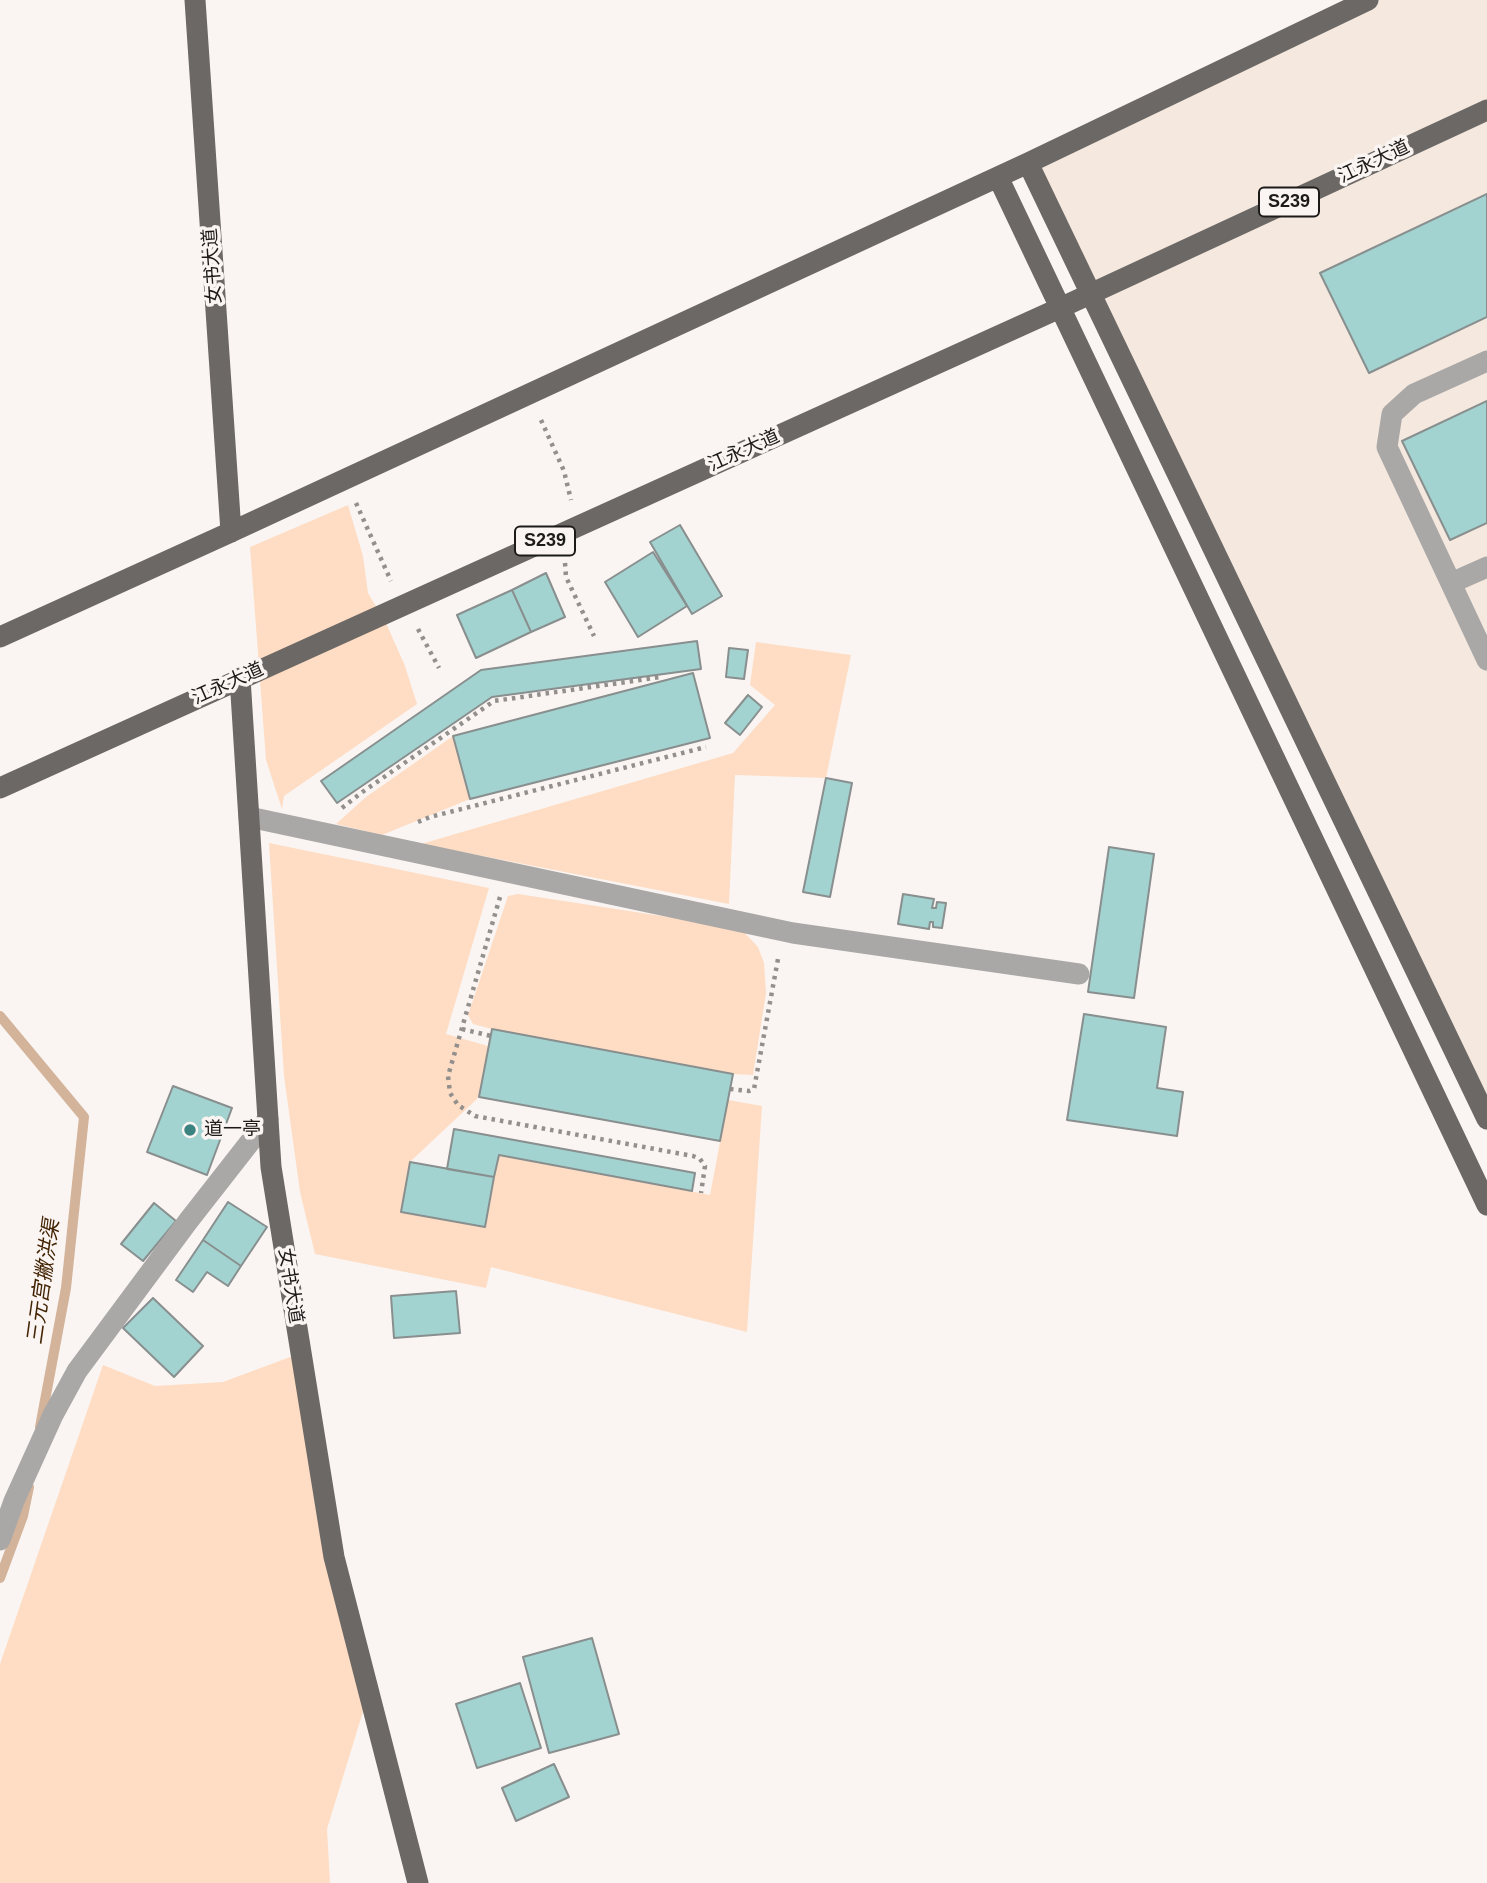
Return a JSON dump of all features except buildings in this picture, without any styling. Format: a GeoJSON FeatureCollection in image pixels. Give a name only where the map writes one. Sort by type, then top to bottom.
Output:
{"type":"FeatureCollection","features":[{"type":"Feature","properties":{"kind":"main road","name":"女书大道"},"geometry":{"type":"LineString","coordinates":[[195,0],[232,532]]}},
{"type":"Feature","properties":{"kind":"main road"},"geometry":{"type":"LineString","coordinates":[[0,637],[998,177],[1367,0]]}},
{"type":"Feature","properties":{"kind":"main road","name":"江永大道"},"geometry":{"type":"LineString","coordinates":[[0,788],[1091,294],[1487,110]]}},
{"type":"Feature","properties":{"kind":"main road"},"geometry":{"type":"LineString","coordinates":[[1028,163],[1487,1119]]}},
{"type":"Feature","properties":{"kind":"main road"},"geometry":{"type":"LineString","coordinates":[[998,177],[1487,1205]]}},
{"type":"Feature","properties":{"kind":"main road","name":"女书大道"},"geometry":{"type":"LineString","coordinates":[[240,678],[271,1167],[334,1557],[418,1883]]}},
{"type":"Feature","properties":{"kind":"street"},"geometry":{"type":"LineString","coordinates":[[1487,361],[1415,394],[1392,414],[1387,447],[1487,660]]}},
{"type":"Feature","properties":{"kind":"street"},"geometry":{"type":"LineString","coordinates":[[1451,583],[1487,566]]}},
{"type":"Feature","properties":{"kind":"street"},"geometry":{"type":"LineString","coordinates":[[249,817],[788,932],[1079,974]]}},
{"type":"Feature","properties":{"kind":"street"},"geometry":{"type":"LineString","coordinates":[[0,1541],[14,1501],[53,1415],[77,1371],[268,1119]]}},
{"type":"Feature","properties":{"kind":"path"},"geometry":{"type":"LineString","coordinates":[[344,479],[402,605],[439,668]]}},
{"type":"Feature","properties":{"kind":"path"},"geometry":{"type":"LineString","coordinates":[[320,832],[342,808],[361,793],[494,701],[661,677]]}},
{"type":"Feature","properties":{"kind":"path"},"geometry":{"type":"LineString","coordinates":[[373,843],[430,817],[706,747]]}},
{"type":"Feature","properties":{"kind":"path"},"geometry":{"type":"LineString","coordinates":[[507,872],[448,1076],[450,1093],[458,1105],[475,1116],[693,1156],[700,1159],[705,1166],[701,1193]]}},
{"type":"Feature","properties":{"kind":"path"},"geometry":{"type":"LineString","coordinates":[[730,1089],[754,1089],[788,932]]}},
{"type":"Feature","properties":{"kind":"path"},"geometry":{"type":"LineString","coordinates":[[462,1029],[491,1035]]}},
{"type":"Feature","properties":{"kind":"shaded area"},"geometry":{"type":"Polygon","coordinates":[[[1379,0],[1487,0],[1487,1119],[1028,163],[1379,0]]]}},
{"type":"Feature","properties":{"kind":"shaded area"},"geometry":{"type":"Polygon","coordinates":[[[348,505],[363,556],[368,593],[386,623],[405,666],[417,704],[284,796],[282,809],[266,760],[250,547],[348,505]]]}},
{"type":"Feature","properties":{"kind":"shaded area"},"geometry":{"type":"Polygon","coordinates":[[[756,642],[851,655],[826,778],[735,775],[729,904],[421,844],[733,753],[775,705],[750,685],[756,642]]]}},
{"type":"Feature","properties":{"kind":"shaded area"},"geometry":{"type":"Polygon","coordinates":[[[453,736],[470,799],[382,835],[336,824],[366,797],[453,736]]]}},
{"type":"Feature","properties":{"kind":"shaded area"},"geometry":{"type":"Polygon","coordinates":[[[269,843],[489,888],[446,1034],[488,1046],[479,1097],[410,1162],[401,1212],[485,1227],[499,1155],[710,1195],[728,1100],[762,1106],[747,1332],[491,1267],[486,1288],[315,1254],[300,1192],[284,1076],[269,843]]]}},
{"type":"Feature","properties":{"kind":"shaded area"},"geometry":{"type":"Polygon","coordinates":[[[518,894],[740,928],[758,947],[764,963],[766,993],[753,1075],[733,1074],[473,1024],[468,1015],[508,896],[518,894]]]}},
{"type":"Feature","properties":{"kind":"shaded area"},"geometry":{"type":"Polygon","coordinates":[[[301,1353],[369,1692],[327,1829],[330,1883],[0,1883],[0,1664],[103,1365],[155,1386],[223,1382],[301,1353]]]}},
{"type":"Feature","properties":{"kind":"waterway","name":"三元宫撇洪渠"},"geometry":{"type":"LineString","coordinates":[[0,1016],[84,1117],[66,1288],[40,1427]]}},
{"type":"Feature","properties":{"kind":"waterway","name":"三元宫撇洪渠"},"geometry":{"type":"LineString","coordinates":[[0,1578],[23,1516],[29,1487]]}},
{"type":"Feature","properties":{"kind":"place","name":"道一亭"},"geometry":{"type":"Point","coordinates":[190,1130]}}]}
